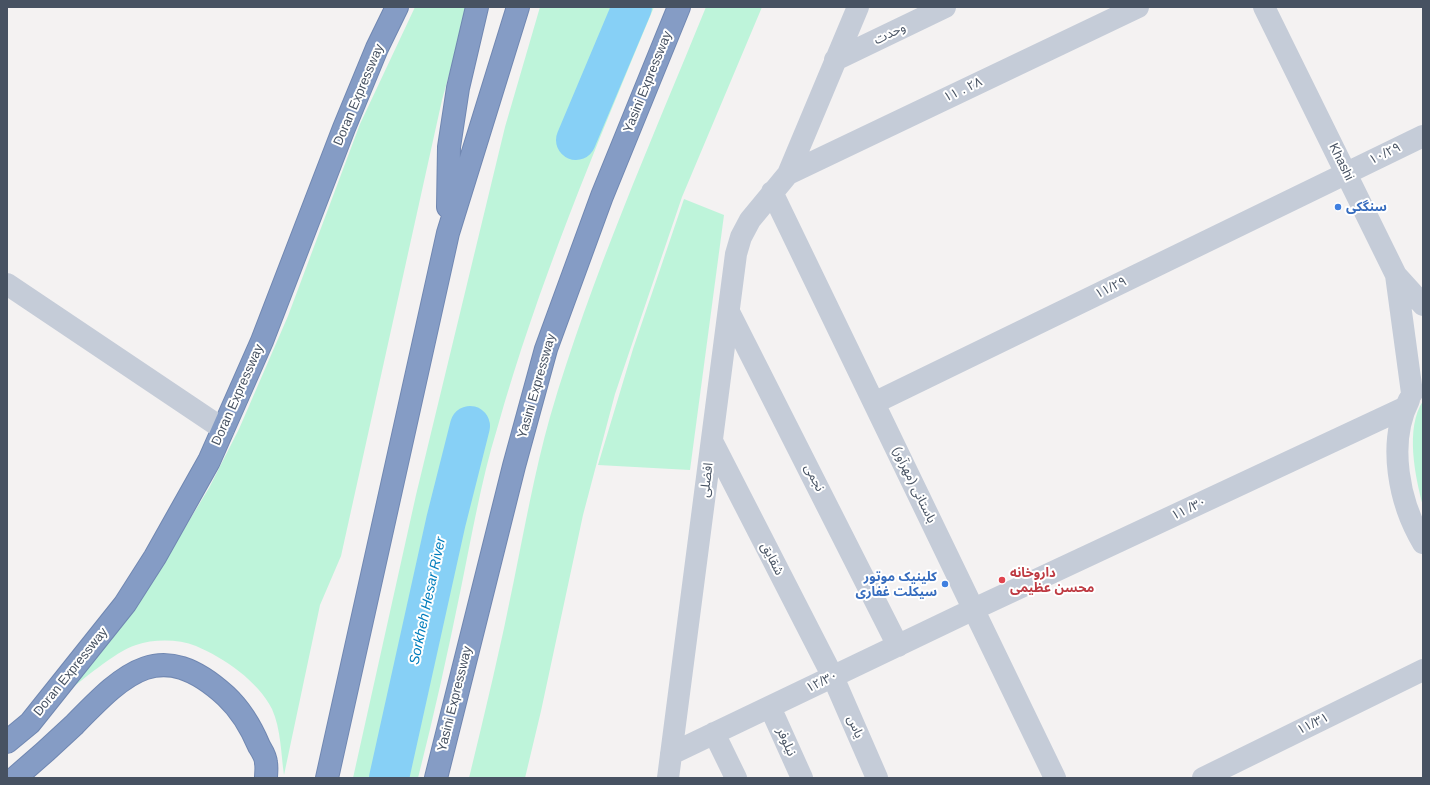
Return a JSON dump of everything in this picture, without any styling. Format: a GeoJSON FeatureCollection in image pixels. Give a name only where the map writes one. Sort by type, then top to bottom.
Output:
{"type":"FeatureCollection","features":[{"type":"Feature","properties":{"kind":"highway","name":"Doran Expressway"},"geometry":{"type":"LineString","coordinates":[[7,742],[30,723],[125,604],[155,557],[209,461],[262,341],[359,93],[398,7]]}},
{"type":"Feature","properties":{"kind":"highway"},"geometry":{"type":"LineString","coordinates":[[448,233],[449,147],[458,88],[477,7]]}},
{"type":"Feature","properties":{"kind":"highway"},"geometry":{"type":"LineString","coordinates":[[327,778],[448,233],[518,7]]}},
{"type":"Feature","properties":{"kind":"highway","name":"Yasini Expressway"},"geometry":{"type":"LineString","coordinates":[[436,778],[512,474],[546,349],[602,196],[680,7]]}},
{"type":"Feature","properties":{"kind":"highway"},"geometry":{"type":"LineString","coordinates":[[15,778],[58,740],[106,693],[124,679],[149,666],[168,665],[185,668],[214,685],[232,702],[249,722],[266,762],[266,778]]}},
{"type":"Feature","properties":{"kind":"street"},"geometry":{"type":"LineString","coordinates":[[788,174],[858,7]]}},
{"type":"Feature","properties":{"kind":"street","name":"وحدت"},"geometry":{"type":"LineString","coordinates":[[835,60],[945,7]]}},
{"type":"Feature","properties":{"kind":"street","name":"۱۱ . ۲۸"},"geometry":{"type":"LineString","coordinates":[[788,174],[1138,7]]}},
{"type":"Feature","properties":{"kind":"street","name":"Khashi"},"geometry":{"type":"LineString","coordinates":[[1264,7],[1347,173],[1396,276],[1413,394],[1399,432],[1398,456],[1400,480],[1406,505],[1416,531],[1423,543]]}},
{"type":"Feature","properties":{"kind":"street","name":"۱۰/۲۹"},"geometry":{"type":"LineString","coordinates":[[1347,173],[1423,136]]}},
{"type":"Feature","properties":{"kind":"street","name":"۱۱/۲۹"},"geometry":{"type":"LineString","coordinates":[[874,403],[1347,173]]}},
{"type":"Feature","properties":{"kind":"street","name":"افضلی"},"geometry":{"type":"LineString","coordinates":[[668,778],[736,254],[741,237],[750,220],[788,174]]}},
{"type":"Feature","properties":{"kind":"street","name":"باستانی (مهرآور)"},"geometry":{"type":"LineString","coordinates":[[772,192],[1055,778]]}},
{"type":"Feature","properties":{"kind":"street"},"geometry":{"type":"LineString","coordinates":[[1396,276],[1423,305]]}},
{"type":"Feature","properties":{"kind":"street"},"geometry":{"type":"LineString","coordinates":[[7,284],[223,429]]}},
{"type":"Feature","properties":{"kind":"street","name":"نجمی"},"geometry":{"type":"LineString","coordinates":[[729,312],[898,646]]}},
{"type":"Feature","properties":{"kind":"street","name":"۱۱ /۳۰"},"geometry":{"type":"LineString","coordinates":[[974,609],[1413,394]]}},
{"type":"Feature","properties":{"kind":"street","name":"شقایق"},"geometry":{"type":"LineString","coordinates":[[712,441],[833,677]]}},
{"type":"Feature","properties":{"kind":"street","name":"۱۲/۳۰"},"geometry":{"type":"LineString","coordinates":[[671,754],[974,609]]}},
{"type":"Feature","properties":{"kind":"street","name":"۱۱/۳۱"},"geometry":{"type":"LineString","coordinates":[[1203,778],[1423,670]]}},
{"type":"Feature","properties":{"kind":"street","name":"یاس"},"geometry":{"type":"LineString","coordinates":[[833,677],[877,778]]}},
{"type":"Feature","properties":{"kind":"street","name":"نیلوفر"},"geometry":{"type":"LineString","coordinates":[[770,707],[802,778]]}},
{"type":"Feature","properties":{"kind":"street"},"geometry":{"type":"LineString","coordinates":[[714,733],[736,778]]}},
{"type":"Feature","properties":{"kind":"green space"},"geometry":{"type":"Polygon","coordinates":[[[415,7],[468,7],[442,100],[341,556],[320,605],[284,775],[277,725],[272,709],[266,699],[249,680],[229,664],[196,646],[174,641],[158,641],[136,645],[108,660],[63,695],[153,580],[209,488],[239,429],[288,316],[360,124],[415,7]]]}},
{"type":"Feature","properties":{"kind":"green space"},"geometry":{"type":"Polygon","coordinates":[[[540,7],[654,7],[549,268],[513,375],[481,488],[446,660],[418,778],[353,778],[416,495],[505,127],[540,7]]]}},
{"type":"Feature","properties":{"kind":"green space"},"geometry":{"type":"Polygon","coordinates":[[[706,7],[762,7],[682,197],[615,394],[583,515],[525,778],[469,778],[509,605],[535,478],[550,417],[566,365],[603,261],[643,159],[706,7]]]}},
{"type":"Feature","properties":{"kind":"green space"},"geometry":{"type":"Polygon","coordinates":[[[684,199],[724,215],[690,470],[598,465],[633,349],[684,199]]]}},
{"type":"Feature","properties":{"kind":"green space"},"geometry":{"type":"Polygon","coordinates":[[[1423,401],[1423,506],[1417,481],[1413,452],[1413,438],[1414,425],[1423,401]]]}},
{"type":"Feature","properties":{"kind":"waterway","name":"Sorkheh Hesar River"},"geometry":{"type":"LineString","coordinates":[[576,140],[632,7]]}},
{"type":"Feature","properties":{"kind":"waterway","name":"Sorkheh Hesar River"},"geometry":{"type":"LineString","coordinates":[[389,778],[446,521],[470,426]]}},
{"type":"Feature","properties":{"kind":"place","name":"سنگکی"},"geometry":{"type":"Point","coordinates":[1338,207]}},
{"type":"Feature","properties":{"kind":"place","name":"داروخانه محسن عظیمی"},"geometry":{"type":"Point","coordinates":[1002,580]}},
{"type":"Feature","properties":{"kind":"place","name":"کلینیک موتور سیکلت غفاری"},"geometry":{"type":"Point","coordinates":[945,584]}}]}
